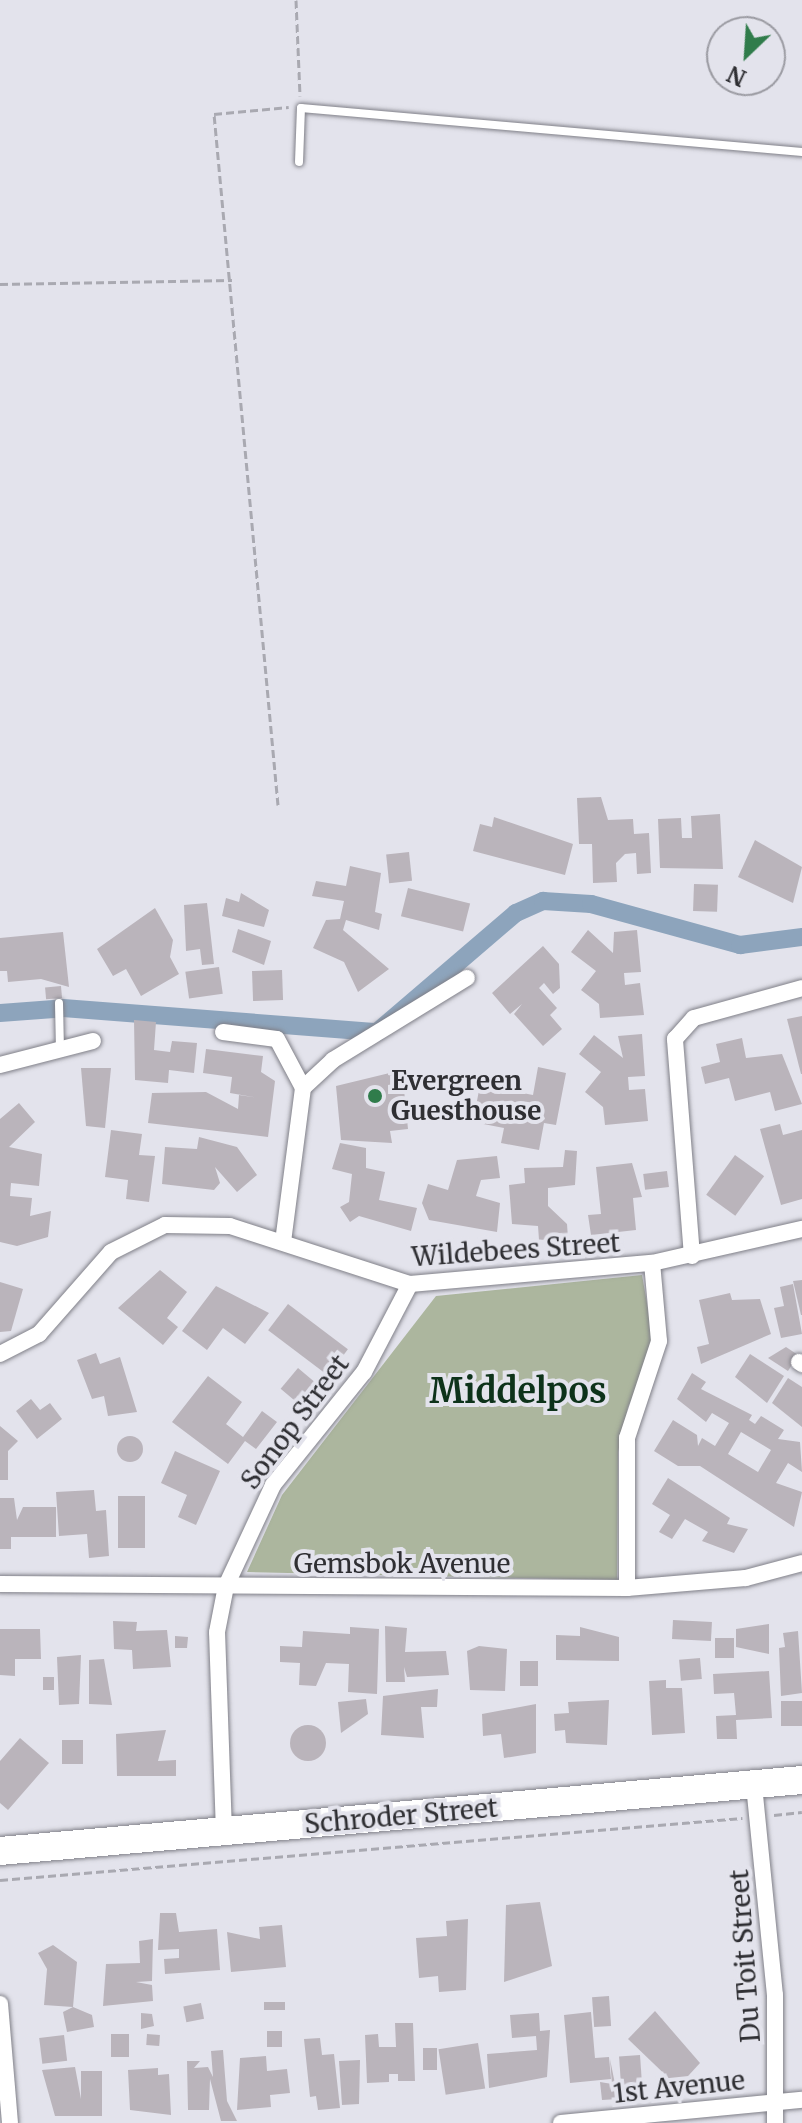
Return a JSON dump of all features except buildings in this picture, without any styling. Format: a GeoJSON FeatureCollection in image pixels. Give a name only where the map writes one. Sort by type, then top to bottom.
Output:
{"type":"FeatureCollection","features":[{"type":"Feature","properties":{"kind":"highway","name":"Schroder Street"},"geometry":{"type":"LineString","coordinates":[[0,1851],[802,1780]]}},
{"type":"Feature","properties":{"kind":"street"},"geometry":{"type":"LineString","coordinates":[[303,1088],[333,1060],[467,978]]}},
{"type":"Feature","properties":{"kind":"street"},"geometry":{"type":"LineString","coordinates":[[692,1256],[675,1039],[694,1018],[802,988]]}},
{"type":"Feature","properties":{"kind":"street"},"geometry":{"type":"LineString","coordinates":[[223,1032],[277,1039],[303,1088],[283,1242]]}},
{"type":"Feature","properties":{"kind":"street"},"geometry":{"type":"LineString","coordinates":[[0,1065],[60,1052],[93,1041]]}},
{"type":"Feature","properties":{"kind":"street","name":"Wildebees Street"},"geometry":{"type":"LineString","coordinates":[[0,1354],[39,1334],[135,1234],[198,1223],[283,1242],[382,1280],[410,1284],[652,1263],[802,1229]]}},
{"type":"Feature","properties":{"kind":"street"},"geometry":{"type":"LineString","coordinates":[[627,1588],[627,1438],[659,1341],[652,1263]]}},
{"type":"Feature","properties":{"kind":"street","name":"Sonop Street"},"geometry":{"type":"LineString","coordinates":[[224,1832],[217,1632],[226,1586],[273,1485],[364,1372],[410,1284]]}},
{"type":"Feature","properties":{"kind":"street","name":"Gemsbok Avenue"},"geometry":{"type":"LineString","coordinates":[[0,1584],[627,1588],[746,1578],[802,1563]]}},
{"type":"Feature","properties":{"kind":"street","name":"Du Toit Street"},"geometry":{"type":"LineString","coordinates":[[754,1785],[778,2102],[775,2123]]}},
{"type":"Feature","properties":{"kind":"street"},"geometry":{"type":"LineString","coordinates":[[0,2004],[10,2123]]}},
{"type":"Feature","properties":{"kind":"street","name":"1st Avenue"},"geometry":{"type":"LineString","coordinates":[[561,2123],[802,2100]]}},
{"type":"Feature","properties":{"kind":"lane"},"geometry":{"type":"LineString","coordinates":[[299,162],[301,108],[802,152]]}},
{"type":"Feature","properties":{"kind":"lane"},"geometry":{"type":"LineString","coordinates":[[59,1003],[60,1052]]}},
{"type":"Feature","properties":{"kind":"path"},"geometry":{"type":"LineString","coordinates":[[278,805],[234,280],[214,114],[301,108],[296,0]]}},
{"type":"Feature","properties":{"kind":"path"},"geometry":{"type":"LineString","coordinates":[[0,284],[234,280]]}},
{"type":"Feature","properties":{"kind":"path"},"geometry":{"type":"LineString","coordinates":[[0,1880],[802,1812]]}},
{"type":"Feature","properties":{"kind":"green space"},"geometry":{"type":"Polygon","coordinates":[[[642,1275],[655,1349],[628,1407],[618,1452],[617,1580],[247,1572],[282,1495],[436,1296],[642,1275]]]}},
{"type":"Feature","properties":{"kind":"waterway"},"geometry":{"type":"LineString","coordinates":[[63,1008],[377,1032],[516,913],[543,901],[591,904],[740,945],[802,937]]}},
{"type":"Feature","properties":{"kind":"waterway"},"geometry":{"type":"LineString","coordinates":[[0,1013],[54,1009]]}},
{"type":"Feature","properties":{"kind":"place","name":"Evergreen Guesthouse"},"geometry":{"type":"Point","coordinates":[375,1096]}},
{"type":"Feature","properties":{"kind":"district","name":"Middelpos"},"geometry":{"type":"Point","coordinates":[518,1392]}}]}
